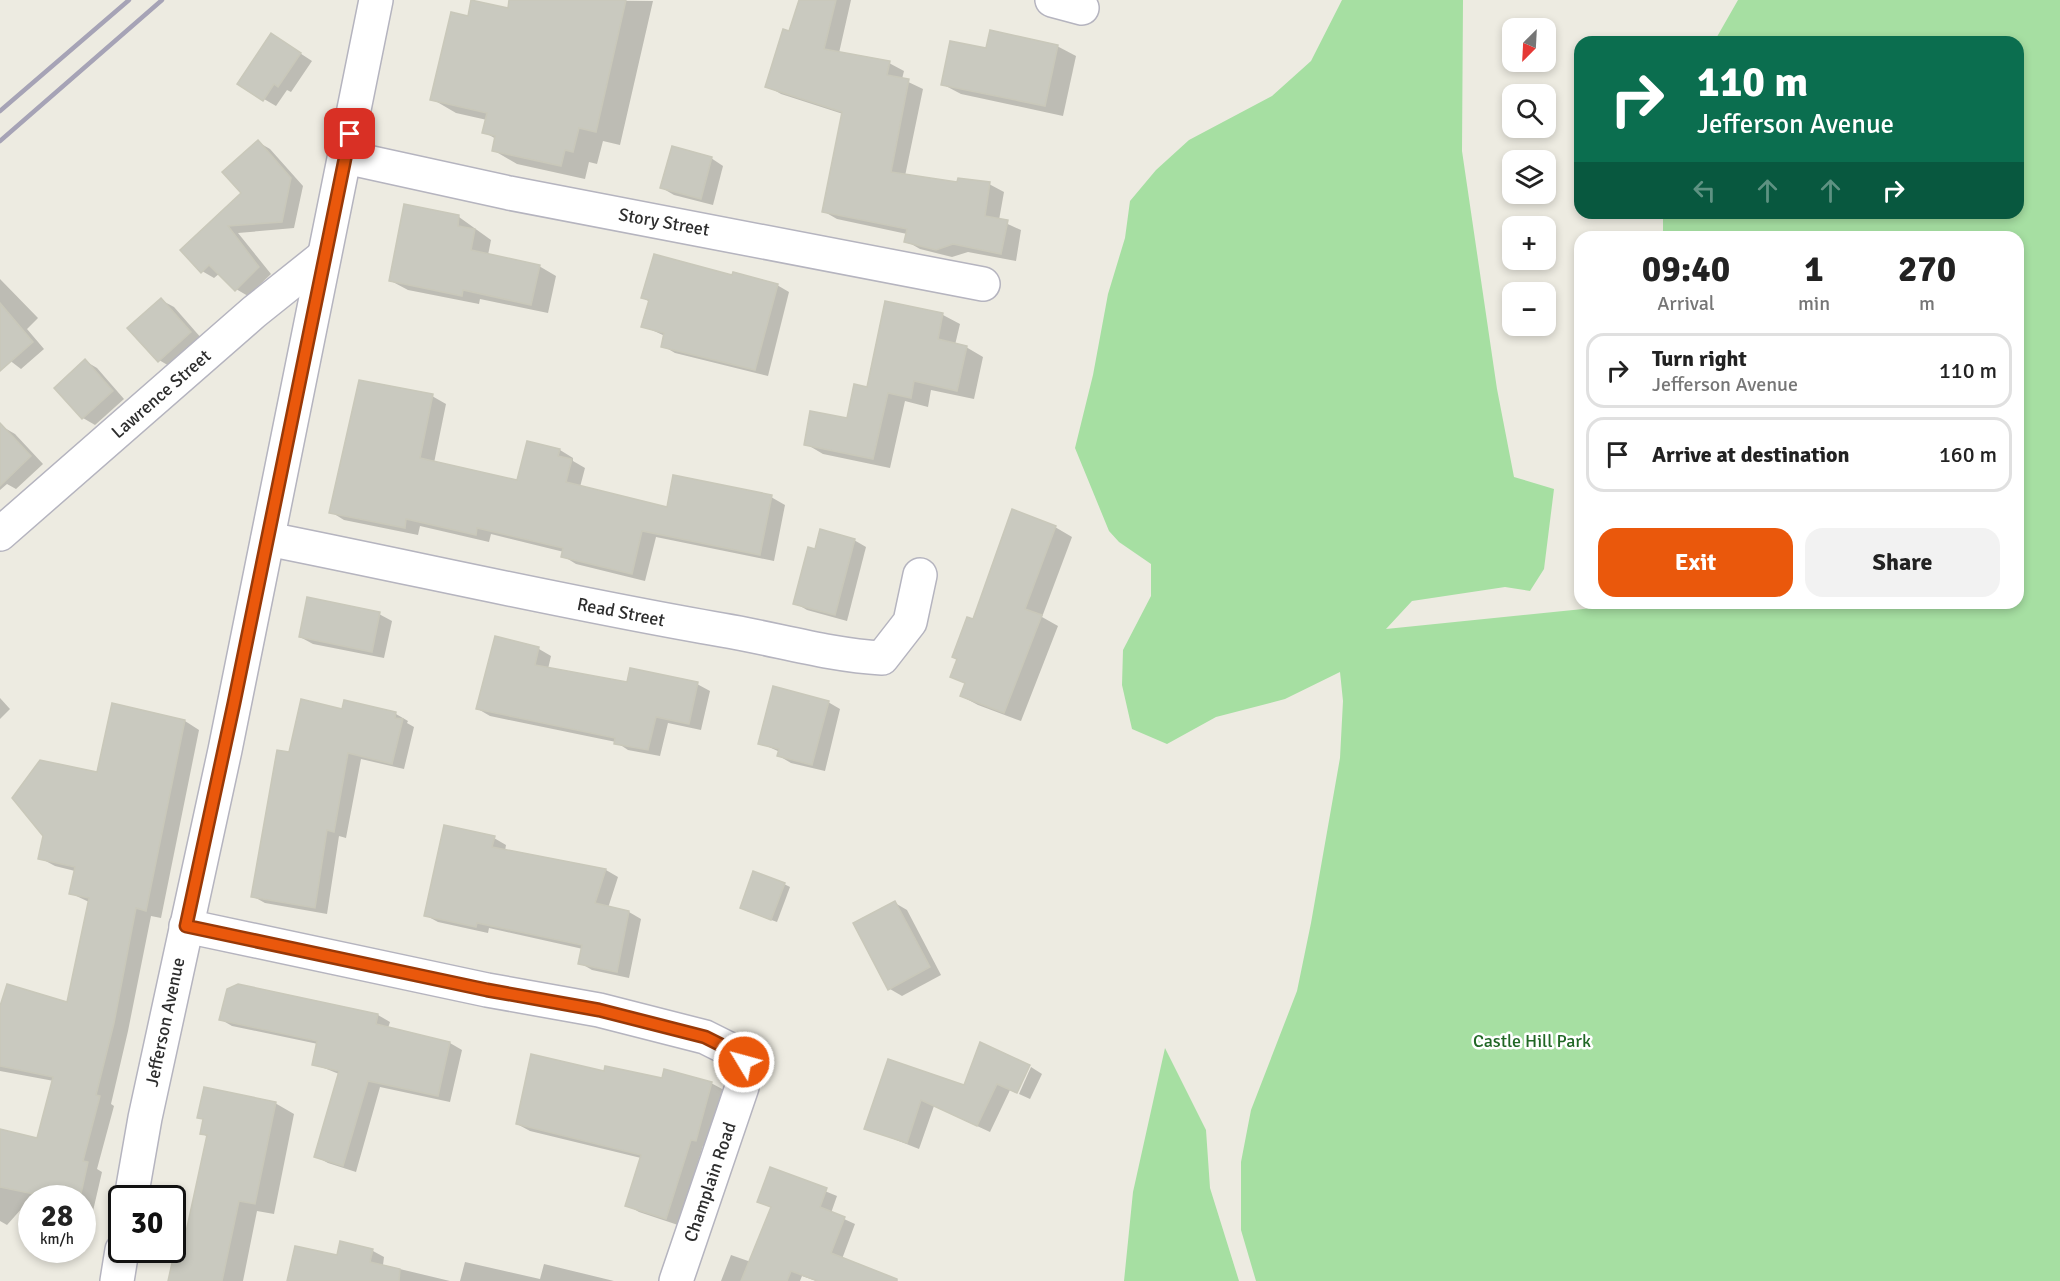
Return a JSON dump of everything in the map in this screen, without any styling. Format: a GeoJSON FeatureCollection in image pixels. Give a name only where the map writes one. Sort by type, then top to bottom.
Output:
{"type":"FeatureCollection","features":[{"type":"Feature","properties":{"kind":"street","name":"Jefferson Avenue"},"geometry":{"type":"LineString","coordinates":[[134,1185],[268,539],[376,0]]}},
{"type":"Feature","properties":{"kind":"street","name":"Story Street"},"geometry":{"type":"LineString","coordinates":[[345,157],[521,196],[983,284]]}},
{"type":"Feature","properties":{"kind":"street","name":"Lawrence Street"},"geometry":{"type":"LineString","coordinates":[[0,534],[254,312],[324,256]]}},
{"type":"Feature","properties":{"kind":"street","name":"Read Street"},"geometry":{"type":"LineString","coordinates":[[268,539],[650,619],[735,633],[843,655],[882,658],[910,622],[920,574]]}},
{"type":"Feature","properties":{"kind":"street","name":"Champlain Road"},"geometry":{"type":"LineString","coordinates":[[186,926],[487,990],[599,1010],[705,1037],[733,1051],[744,1062],[742,1087],[676,1281]]}},
{"type":"Feature","properties":{"kind":"street"},"geometry":{"type":"LineString","coordinates":[[117,1281],[120,1263]]}},
{"type":"Feature","properties":{"kind":"green space","name":"Castle Hill Park"},"geometry":{"type":"Polygon","coordinates":[[[1342,0],[1463,0],[1462,151],[1497,389],[1514,477],[1554,489],[1544,569],[1530,591],[1505,587],[1412,601],[1386,629],[1583,609],[2024,609],[2024,231],[1663,231],[1663,219],[2024,219],[2024,36],[1717,36],[1738,0],[2060,0],[2060,1281],[1256,1281],[1241,1230],[1241,1162],[1251,1110],[1297,991],[1311,923],[1340,758],[1343,701],[1340,672],[1285,699],[1216,717],[1167,744],[1132,729],[1122,685],[1123,650],[1151,596],[1151,564],[1119,542],[1109,531],[1075,448],[1093,375],[1108,294],[1125,238],[1130,201],[1156,170],[1189,140],[1272,96],[1311,61],[1342,0]]]}},
{"type":"Feature","properties":{"kind":"green space"},"geometry":{"type":"Polygon","coordinates":[[[1165,1048],[1206,1130],[1210,1188],[1239,1281],[1124,1281],[1133,1192],[1165,1048]]]}},
{"type":"Feature","properties":{"kind":"building"},"geometry":{"type":"Polygon","coordinates":[[[471,0],[508,8],[509,0],[626,0],[596,132],[579,128],[573,152],[565,150],[561,166],[492,151],[495,136],[482,133],[487,113],[430,100],[451,12],[468,16],[471,0]]]}},
{"type":"Feature","properties":{"kind":"building"},"geometry":{"type":"Polygon","coordinates":[[[799,0],[836,0],[824,49],[890,61],[887,75],[909,79],[891,172],[957,182],[958,178],[990,182],[985,216],[1008,220],[1001,254],[953,244],[936,250],[904,242],[907,229],[822,212],[842,112],[765,87],[783,29],[789,31],[799,0]]]}},
{"type":"Feature","properties":{"kind":"building"},"geometry":{"type":"Polygon","coordinates":[[[990,30],[1058,45],[1045,106],[941,85],[950,41],[986,48],[990,30]]]}},
{"type":"Feature","properties":{"kind":"building"},"geometry":{"type":"Polygon","coordinates":[[[271,33],[301,53],[278,87],[274,84],[263,101],[237,84],[271,33]]]}},
{"type":"Feature","properties":{"kind":"building"},"geometry":{"type":"Polygon","coordinates":[[[258,140],[291,178],[282,222],[228,226],[259,267],[235,291],[209,265],[201,273],[180,250],[241,193],[222,172],[258,140]]]}},
{"type":"Feature","properties":{"kind":"building"},"geometry":{"type":"Polygon","coordinates":[[[672,146],[712,157],[701,199],[660,188],[672,146]]]}},
{"type":"Feature","properties":{"kind":"building"},"geometry":{"type":"Polygon","coordinates":[[[404,204],[459,215],[458,226],[475,229],[471,250],[540,265],[531,305],[463,290],[462,296],[389,281],[404,204]]]}},
{"type":"Feature","properties":{"kind":"building"},"geometry":{"type":"Polygon","coordinates":[[[654,254],[732,275],[733,272],[778,284],[755,370],[661,347],[664,333],[641,327],[649,300],[641,298],[654,254]]]}},
{"type":"Feature","properties":{"kind":"building"},"geometry":{"type":"Polygon","coordinates":[[[161,298],[191,332],[158,362],[127,328],[161,298]]]}},
{"type":"Feature","properties":{"kind":"building"},"geometry":{"type":"Polygon","coordinates":[[[885,301],[943,313],[938,339],[967,346],[957,391],[914,381],[911,398],[888,393],[873,459],[804,445],[810,411],[847,418],[854,384],[867,387],[885,301]]]}},
{"type":"Feature","properties":{"kind":"building"},"geometry":{"type":"Polygon","coordinates":[[[0,303],[33,342],[0,371],[0,303]]]}},
{"type":"Feature","properties":{"kind":"building"},"geometry":{"type":"Polygon","coordinates":[[[85,359],[113,391],[82,419],[54,388],[85,359]]]}},
{"type":"Feature","properties":{"kind":"building"},"geometry":{"type":"Polygon","coordinates":[[[359,380],[433,394],[420,458],[517,480],[527,441],[560,449],[558,456],[572,459],[566,482],[667,507],[673,475],[772,495],[760,555],[642,531],[632,574],[561,557],[563,548],[477,528],[476,535],[406,519],[405,528],[329,513],[359,380]]]}},
{"type":"Feature","properties":{"kind":"building"},"geometry":{"type":"Polygon","coordinates":[[[0,423],[31,456],[0,486],[0,423]]]}},
{"type":"Feature","properties":{"kind":"building"},"geometry":{"type":"Polygon","coordinates":[[[1012,509],[1056,526],[1025,609],[1042,615],[1004,713],[960,696],[965,683],[950,677],[957,659],[952,657],[967,617],[973,619],[1012,509]]]}},
{"type":"Feature","properties":{"kind":"building"},"geometry":{"type":"Polygon","coordinates":[[[820,529],[855,539],[835,615],[793,604],[808,547],[815,549],[820,529]]]}},
{"type":"Feature","properties":{"kind":"building"},"geometry":{"type":"Polygon","coordinates":[[[307,597],[380,612],[372,652],[299,637],[307,597]]]}},
{"type":"Feature","properties":{"kind":"building"},"geometry":{"type":"Polygon","coordinates":[[[495,636],[539,647],[535,665],[627,682],[630,668],[698,682],[689,724],[656,717],[648,750],[614,744],[615,738],[476,709],[495,636]]]}},
{"type":"Feature","properties":{"kind":"building"},"geometry":{"type":"Polygon","coordinates":[[[773,686],[829,701],[812,765],[777,756],[779,749],[758,744],[773,686]]]}},
{"type":"Feature","properties":{"kind":"building"},"geometry":{"type":"Polygon","coordinates":[[[301,699],[342,709],[344,700],[396,712],[395,718],[403,719],[392,764],[348,753],[334,832],[327,830],[315,908],[251,897],[277,750],[289,752],[301,699]]]}},
{"type":"Feature","properties":{"kind":"building"},"geometry":{"type":"Polygon","coordinates":[[[112,703],[185,720],[146,911],[136,908],[114,1023],[96,1095],[100,1096],[83,1161],[88,1162],[83,1185],[18,1185],[18,1191],[0,1187],[0,1129],[37,1138],[53,1077],[0,1066],[0,1006],[7,984],[67,1002],[89,898],[69,894],[75,867],[38,859],[43,836],[12,798],[40,760],[97,772],[112,703]]]}},
{"type":"Feature","properties":{"kind":"building"},"geometry":{"type":"Polygon","coordinates":[[[444,825],[495,836],[492,847],[606,869],[595,903],[629,911],[617,972],[578,964],[582,945],[477,923],[476,927],[424,916],[444,825]]]}},
{"type":"Feature","properties":{"kind":"building"},"geometry":{"type":"Polygon","coordinates":[[[753,871],[785,883],[771,920],[740,908],[753,871]]]}},
{"type":"Feature","properties":{"kind":"building"},"geometry":{"type":"Polygon","coordinates":[[[895,901],[930,967],[888,990],[853,923],[895,901]]]}},
{"type":"Feature","properties":{"kind":"building"},"geometry":{"type":"Polygon","coordinates":[[[238,984],[378,1014],[376,1024],[450,1042],[438,1096],[368,1081],[343,1166],[314,1157],[339,1071],[312,1065],[317,1041],[219,1020],[227,989],[238,984]]]}},
{"type":"Feature","properties":{"kind":"building"},"geometry":{"type":"Polygon","coordinates":[[[980,1042],[1030,1065],[1017,1093],[997,1084],[977,1126],[921,1100],[907,1143],[864,1129],[888,1059],[964,1085],[980,1042]]]}},
{"type":"Feature","properties":{"kind":"building"},"geometry":{"type":"Polygon","coordinates":[[[531,1054],[604,1071],[605,1066],[662,1078],[664,1069],[712,1082],[696,1141],[691,1140],[666,1219],[625,1206],[641,1155],[516,1124],[531,1054]]]}},
{"type":"Feature","properties":{"kind":"building"},"geometry":{"type":"Polygon","coordinates":[[[204,1087],[276,1102],[255,1204],[239,1201],[222,1281],[168,1281],[172,1263],[186,1263],[186,1232],[207,1135],[200,1134],[203,1119],[197,1118],[204,1087]]]}},
{"type":"Feature","properties":{"kind":"building"},"geometry":{"type":"Polygon","coordinates":[[[770,1167],[827,1188],[820,1207],[845,1217],[831,1253],[897,1279],[897,1281],[818,1281],[791,1271],[787,1281],[741,1281],[771,1207],[757,1202],[770,1167]]]}},
{"type":"Feature","properties":{"kind":"building"},"geometry":{"type":"Polygon","coordinates":[[[340,1241],[373,1249],[370,1262],[400,1269],[399,1281],[287,1281],[295,1246],[337,1255],[340,1241]]]}},
{"type":"Feature","properties":{"kind":"railway"},"geometry":{"type":"LineString","coordinates":[[0,111],[129,0]]}},
{"type":"Feature","properties":{"kind":"railway"},"geometry":{"type":"LineString","coordinates":[[0,141],[162,0]]}},
{"type":"Feature","properties":{"kind":"route"},"geometry":{"type":"LineString","coordinates":[[350,134],[225,750],[186,926],[487,990],[599,1010],[705,1037],[733,1051],[744,1062]]}}]}
